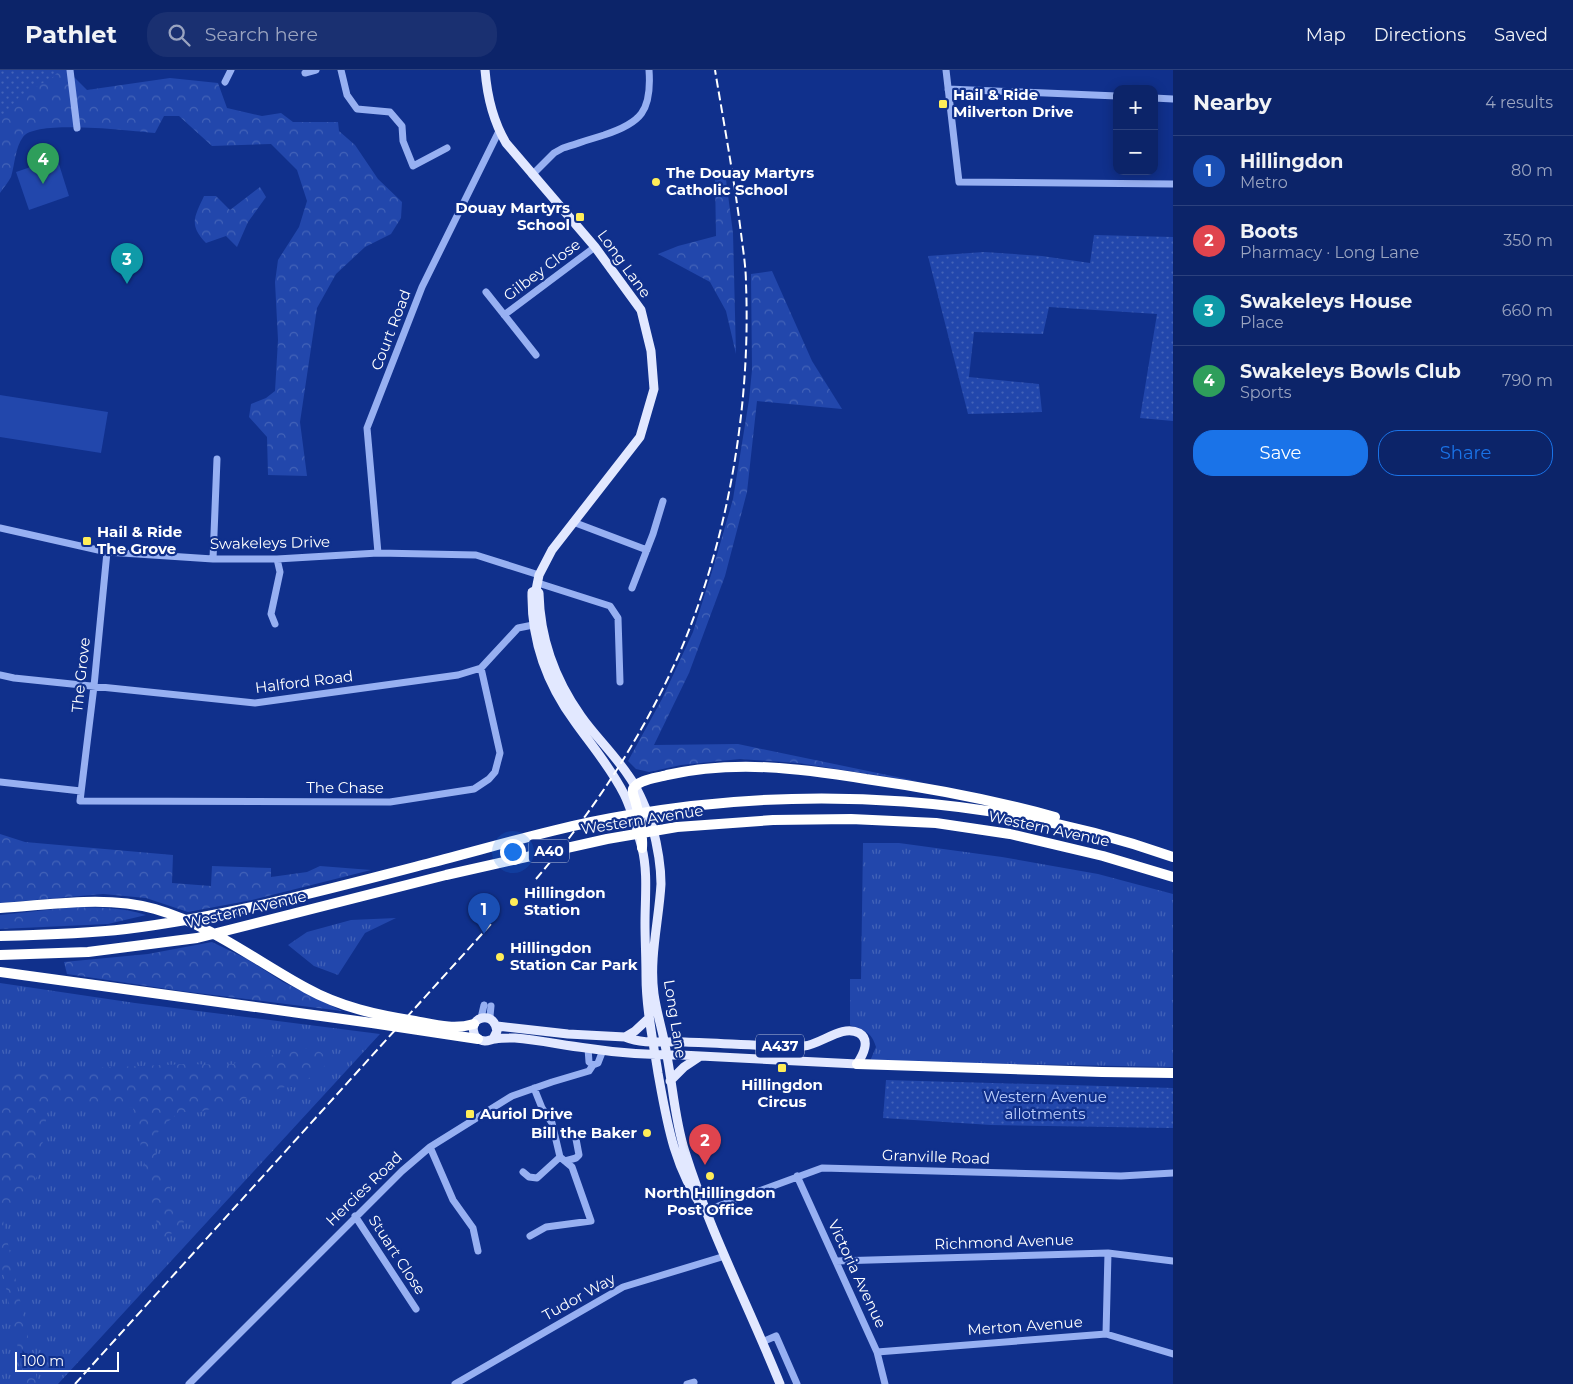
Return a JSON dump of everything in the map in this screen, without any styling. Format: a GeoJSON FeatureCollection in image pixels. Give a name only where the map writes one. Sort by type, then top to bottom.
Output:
{"type":"FeatureCollection","features":[{"type":"Feature","properties":{"kind":"highway"},"geometry":{"type":"LineString","coordinates":[[642,848],[643,828],[633,793],[636,786],[646,780],[697,769],[740,766],[797,769],[917,786],[976,797],[1068,820],[1107,837]]}},
{"type":"Feature","properties":{"kind":"highway","name":"Western Avenue"},"geometry":{"type":"LineString","coordinates":[[0,936],[59,935],[124,929],[209,915],[359,881],[548,832],[626,815],[705,805],[795,799],[911,802],[1015,815],[1061,824],[1173,857]]}},
{"type":"Feature","properties":{"kind":"highway","name":"Western Avenue"},"geometry":{"type":"LineString","coordinates":[[0,956],[88,952],[197,938],[446,875],[607,839],[678,827],[773,820],[851,819],[936,823],[1001,832],[1103,856],[1173,877]]}},
{"type":"Feature","properties":{"kind":"highway"},"geometry":{"type":"LineString","coordinates":[[0,908],[39,906],[64,902],[89,902],[121,903],[157,910],[209,931],[246,951],[306,988],[374,1019]]}},
{"type":"Feature","properties":{"kind":"highway"},"geometry":{"type":"LineString","coordinates":[[0,972],[374,1019],[434,1028],[478,1039]]}},
{"type":"Feature","properties":{"kind":"highway"},"geometry":{"type":"LineString","coordinates":[[434,1028],[456,1028],[478,1021]]}},
{"type":"Feature","properties":{"kind":"highway"},"geometry":{"type":"LineString","coordinates":[[858,1064],[1092,1072],[1173,1072]]}},
{"type":"Feature","properties":{"kind":"main road","name":"Long Lane"},"geometry":{"type":"LineString","coordinates":[[485,70],[488,94],[499,130],[510,149],[596,247],[641,310],[651,351],[654,389],[640,437],[552,550],[532,592],[533,625],[539,653],[556,691],[574,722],[652,826],[657,847],[661,883],[654,957],[654,992],[667,1054],[673,1103],[684,1150],[705,1211],[780,1384]]}},
{"type":"Feature","properties":{"kind":"main road"},"geometry":{"type":"LineString","coordinates":[[538,582],[543,635],[554,669],[572,702],[636,786]]}},
{"type":"Feature","properties":{"kind":"main road","name":"Long Lane"},"geometry":{"type":"LineString","coordinates":[[642,848],[645,881],[646,992],[668,1131],[687,1180],[705,1211]]}},
{"type":"Feature","properties":{"kind":"main road"},"geometry":{"type":"LineString","coordinates":[[493,1039],[497,1031],[494,1023],[489,1018],[478,1021],[474,1032],[478,1039],[488,1041],[493,1039],[524,1039],[604,1050],[655,1055],[667,1054]]}},
{"type":"Feature","properties":{"kind":"main road"},"geometry":{"type":"LineString","coordinates":[[625,1037],[636,1031],[649,1018]]}},
{"type":"Feature","properties":{"kind":"main road"},"geometry":{"type":"LineString","coordinates":[[494,1023],[568,1034],[625,1037],[633,1040],[664,1043]]}},
{"type":"Feature","properties":{"kind":"main road","name":"A437"},"geometry":{"type":"LineString","coordinates":[[664,1043],[805,1046],[851,1030],[863,1036],[865,1042],[864,1053],[858,1064],[667,1054]]}},
{"type":"Feature","properties":{"kind":"main road"},"geometry":{"type":"LineString","coordinates":[[670,1081],[684,1067],[700,1056]]}},
{"type":"Feature","properties":{"kind":"street"},"geometry":{"type":"LineString","coordinates":[[70,70],[77,128]]}},
{"type":"Feature","properties":{"kind":"street"},"geometry":{"type":"LineString","coordinates":[[225,82],[231,70]]}},
{"type":"Feature","properties":{"kind":"street"},"geometry":{"type":"LineString","coordinates":[[305,73],[316,70]]}},
{"type":"Feature","properties":{"kind":"street"},"geometry":{"type":"LineString","coordinates":[[341,70],[347,95],[357,109],[390,112],[402,126],[403,141],[413,166],[447,148]]}},
{"type":"Feature","properties":{"kind":"street"},"geometry":{"type":"LineString","coordinates":[[532,175],[554,153],[563,148],[624,128],[635,122],[642,114],[647,103],[649,70]]}},
{"type":"Feature","properties":{"kind":"street"},"geometry":{"type":"LineString","coordinates":[[946,70],[959,182],[1173,184]]}},
{"type":"Feature","properties":{"kind":"street"},"geometry":{"type":"LineString","coordinates":[[948,89],[1113,96]]}},
{"type":"Feature","properties":{"kind":"street"},"geometry":{"type":"LineString","coordinates":[[1158,98],[1173,99]]}},
{"type":"Feature","properties":{"kind":"street","name":"Court Road"},"geometry":{"type":"LineString","coordinates":[[378,553],[367,428],[422,287],[499,130]]}},
{"type":"Feature","properties":{"kind":"street","name":"Gilbey Close"},"geometry":{"type":"LineString","coordinates":[[504,315],[596,247]]}},
{"type":"Feature","properties":{"kind":"street","name":"Gilbey Close"},"geometry":{"type":"LineString","coordinates":[[486,292],[536,355]]}},
{"type":"Feature","properties":{"kind":"street"},"geometry":{"type":"LineString","coordinates":[[213,559],[217,459]]}},
{"type":"Feature","properties":{"kind":"street"},"geometry":{"type":"LineString","coordinates":[[632,588],[653,534],[663,501]]}},
{"type":"Feature","properties":{"kind":"street"},"geometry":{"type":"LineString","coordinates":[[572,522],[647,550]]}},
{"type":"Feature","properties":{"kind":"street","name":"Swakeleys Drive"},"geometry":{"type":"LineString","coordinates":[[0,528],[107,552],[213,559],[277,559],[378,553],[476,554],[538,582],[610,606],[618,618],[620,682]]}},
{"type":"Feature","properties":{"kind":"street","name":"The Grove"},"geometry":{"type":"LineString","coordinates":[[80,801],[94,686],[107,552]]}},
{"type":"Feature","properties":{"kind":"street"},"geometry":{"type":"LineString","coordinates":[[275,624],[271,614],[280,572],[277,559]]}},
{"type":"Feature","properties":{"kind":"street"},"geometry":{"type":"LineString","coordinates":[[481,668],[518,628],[533,625]]}},
{"type":"Feature","properties":{"kind":"street","name":"Halford Road"},"geometry":{"type":"LineString","coordinates":[[0,675],[255,703],[458,675],[481,668]]}},
{"type":"Feature","properties":{"kind":"street","name":"The Chase"},"geometry":{"type":"LineString","coordinates":[[80,801],[390,802],[474,789],[489,779],[495,772],[500,753],[481,668]]}},
{"type":"Feature","properties":{"kind":"street"},"geometry":{"type":"LineString","coordinates":[[0,782],[81,791]]}},
{"type":"Feature","properties":{"kind":"street"},"geometry":{"type":"LineString","coordinates":[[478,1021],[487,1005],[494,1023]]}},
{"type":"Feature","properties":{"kind":"street"},"geometry":{"type":"LineString","coordinates":[[588,1048],[589,1062],[593,1065]]}},
{"type":"Feature","properties":{"kind":"street","name":"Hercies Road"},"geometry":{"type":"LineString","coordinates":[[189,1384],[355,1216],[430,1147],[512,1096],[589,1071],[593,1065],[598,1063],[604,1050]]}},
{"type":"Feature","properties":{"kind":"street"},"geometry":{"type":"LineString","coordinates":[[530,1236],[546,1228],[591,1221],[572,1168],[563,1159],[552,1123],[542,1108],[534,1088]]}},
{"type":"Feature","properties":{"kind":"street"},"geometry":{"type":"LineString","coordinates":[[522,1172],[529,1177],[538,1178],[563,1159],[576,1158],[579,1155],[576,1139]]}},
{"type":"Feature","properties":{"kind":"street"},"geometry":{"type":"LineString","coordinates":[[430,1147],[453,1200],[473,1228],[478,1251]]}},
{"type":"Feature","properties":{"kind":"street","name":"Granville Road"},"geometry":{"type":"LineString","coordinates":[[705,1211],[822,1168],[1121,1176],[1173,1173]]}},
{"type":"Feature","properties":{"kind":"street","name":"Victoria Avenue"},"geometry":{"type":"LineString","coordinates":[[797,1176],[877,1352],[885,1384]]}},
{"type":"Feature","properties":{"kind":"street","name":"Stuart Close"},"geometry":{"type":"LineString","coordinates":[[355,1216],[416,1309]]}},
{"type":"Feature","properties":{"kind":"street"},"geometry":{"type":"LineString","coordinates":[[1106,1334],[1108,1253]]}},
{"type":"Feature","properties":{"kind":"street","name":"Richmond Avenue"},"geometry":{"type":"LineString","coordinates":[[836,1261],[1108,1253],[1173,1261]]}},
{"type":"Feature","properties":{"kind":"street","name":"Tudor Way"},"geometry":{"type":"LineString","coordinates":[[455,1384],[623,1286],[726,1256]]}},
{"type":"Feature","properties":{"kind":"street","name":"Merton Avenue"},"geometry":{"type":"LineString","coordinates":[[877,1352],[1106,1334],[1173,1354]]}},
{"type":"Feature","properties":{"kind":"street"},"geometry":{"type":"LineString","coordinates":[[762,1342],[776,1336],[796,1384]]}},
{"type":"Feature","properties":{"kind":"green space"},"geometry":{"type":"Polygon","coordinates":[[[0,70],[60,70],[53,77],[19,97],[0,120],[0,70]]]}},
{"type":"Feature","properties":{"kind":"green space"},"geometry":{"type":"Polygon","coordinates":[[[17,70],[67,70],[87,90],[170,78],[218,83],[227,108],[262,116],[281,113],[293,122],[338,122],[339,131],[355,145],[378,179],[402,202],[401,218],[391,234],[365,247],[336,274],[317,308],[300,422],[307,476],[268,475],[267,437],[249,417],[251,404],[266,398],[275,391],[278,340],[275,282],[278,260],[299,227],[307,201],[297,170],[271,144],[212,146],[179,116],[164,116],[155,133],[64,127],[45,128],[31,132],[20,141],[11,177],[0,193],[0,107],[17,70]]]}},
{"type":"Feature","properties":{"kind":"green space"},"geometry":{"type":"Polygon","coordinates":[[[57,158],[69,196],[29,210],[16,172],[57,158]]]}},
{"type":"Feature","properties":{"kind":"green space"},"geometry":{"type":"Polygon","coordinates":[[[725,172],[733,233],[736,354],[726,311],[710,282],[658,254],[678,246],[716,236],[715,178],[725,172]]]}},
{"type":"Feature","properties":{"kind":"green space"},"geometry":{"type":"Polygon","coordinates":[[[260,187],[266,197],[248,222],[237,247],[226,236],[206,243],[200,237],[195,220],[204,196],[216,196],[230,210],[260,187]]]}},
{"type":"Feature","properties":{"kind":"green space"},"geometry":{"type":"Polygon","coordinates":[[[1094,235],[1173,237],[1173,421],[1140,418],[1157,314],[1049,307],[1043,334],[974,332],[969,377],[1039,384],[1042,412],[968,414],[928,256],[984,252],[1042,256],[1090,263],[1094,235]]]}},
{"type":"Feature","properties":{"kind":"green space"},"geometry":{"type":"Polygon","coordinates":[[[772,271],[812,361],[842,409],[757,401],[747,492],[725,576],[689,673],[654,745],[738,744],[921,782],[798,763],[740,759],[681,765],[649,772],[636,769],[628,761],[662,699],[693,632],[714,565],[733,499],[749,400],[752,370],[751,274],[772,271]]]}},
{"type":"Feature","properties":{"kind":"green space"},"geometry":{"type":"Polygon","coordinates":[[[0,395],[108,412],[101,453],[0,437],[0,395]]]}},
{"type":"Feature","properties":{"kind":"green space"},"geometry":{"type":"Polygon","coordinates":[[[0,834],[25,842],[173,855],[172,883],[211,886],[212,866],[271,868],[271,877],[307,872],[320,866],[371,870],[252,900],[188,912],[146,898],[103,894],[0,903],[0,834]]]}},
{"type":"Feature","properties":{"kind":"green space"},"geometry":{"type":"Polygon","coordinates":[[[863,843],[899,843],[1002,857],[1098,874],[1173,894],[1173,1067],[870,1061],[876,1047],[872,1037],[866,1032],[850,1025],[850,979],[861,979],[863,843]]]}},
{"type":"Feature","properties":{"kind":"green space"},"geometry":{"type":"Polygon","coordinates":[[[75,907],[120,909],[146,915],[108,924],[0,929],[0,915],[75,907]]]}},
{"type":"Feature","properties":{"kind":"green space"},"geometry":{"type":"Polygon","coordinates":[[[396,918],[365,933],[338,975],[314,966],[288,945],[307,932],[351,920],[396,918]]]}},
{"type":"Feature","properties":{"kind":"green space"},"geometry":{"type":"Polygon","coordinates":[[[212,942],[247,959],[283,982],[342,1011],[181,991],[67,974],[64,962],[148,954],[212,942]]]}},
{"type":"Feature","properties":{"kind":"green space"},"geometry":{"type":"Polygon","coordinates":[[[0,983],[135,1003],[380,1034],[58,1384],[0,1384],[0,983]]]}},
{"type":"Feature","properties":{"kind":"green space"},"geometry":{"type":"Polygon","coordinates":[[[313,1047],[332,1060],[298,1087],[285,1087],[200,1112],[179,1112],[162,1127],[151,1141],[184,1222],[161,1243],[133,1108],[55,1105],[47,1113],[38,1173],[34,1185],[1,1211],[38,1384],[25,1384],[0,1257],[0,1072],[187,1064],[227,1065],[313,1047]]]}},
{"type":"Feature","properties":{"kind":"green space","name":"Western Avenue allotments"},"geometry":{"type":"Polygon","coordinates":[[[886,1080],[1173,1088],[1173,1128],[991,1125],[883,1118],[886,1080]]]}},
{"type":"Feature","properties":{"kind":"railway"},"geometry":{"type":"LineString","coordinates":[[536,879],[557,854],[614,775],[647,719],[676,661],[694,617],[722,525],[732,477],[739,428],[747,331],[745,265],[729,151],[715,70]]}},
{"type":"Feature","properties":{"kind":"railway"},"geometry":{"type":"LineString","coordinates":[[75,1384],[491,924]]}},
{"type":"Feature","properties":{"kind":"place","name":"Hail & Ride Milverton Drive"},"geometry":{"type":"Point","coordinates":[943,104]}},
{"type":"Feature","properties":{"kind":"place","name":"The Douay Martyrs Catholic School"},"geometry":{"type":"Point","coordinates":[656,182]}},
{"type":"Feature","properties":{"kind":"place","name":"Swakeleys Bowls Club"},"geometry":{"type":"Point","coordinates":[43,184]}},
{"type":"Feature","properties":{"kind":"place","name":"Douay Martyrs School"},"geometry":{"type":"Point","coordinates":[580,217]}},
{"type":"Feature","properties":{"kind":"place","name":"Swakeleys House"},"geometry":{"type":"Point","coordinates":[127,284]}},
{"type":"Feature","properties":{"kind":"place","name":"Hail & Ride The Grove"},"geometry":{"type":"Point","coordinates":[87,541]}},
{"type":"Feature","properties":{"kind":"place","name":"Hillingdon Station"},"geometry":{"type":"Point","coordinates":[514,902]}},
{"type":"Feature","properties":{"kind":"place","name":"Hillingdon"},"geometry":{"type":"Point","coordinates":[484,934]}},
{"type":"Feature","properties":{"kind":"place","name":"Hillingdon Station Car Park"},"geometry":{"type":"Point","coordinates":[500,957]}},
{"type":"Feature","properties":{"kind":"place","name":"Hillingdon Circus"},"geometry":{"type":"Point","coordinates":[782,1068]}},
{"type":"Feature","properties":{"kind":"place","name":"Auriol Drive"},"geometry":{"type":"Point","coordinates":[470,1114]}},
{"type":"Feature","properties":{"kind":"place","name":"Bill the Baker"},"geometry":{"type":"Point","coordinates":[647,1133]}},
{"type":"Feature","properties":{"kind":"place","name":"Boots"},"geometry":{"type":"Point","coordinates":[705,1165]}},
{"type":"Feature","properties":{"kind":"place","name":"North Hillingdon Post Office"},"geometry":{"type":"Point","coordinates":[710,1176]}}]}
